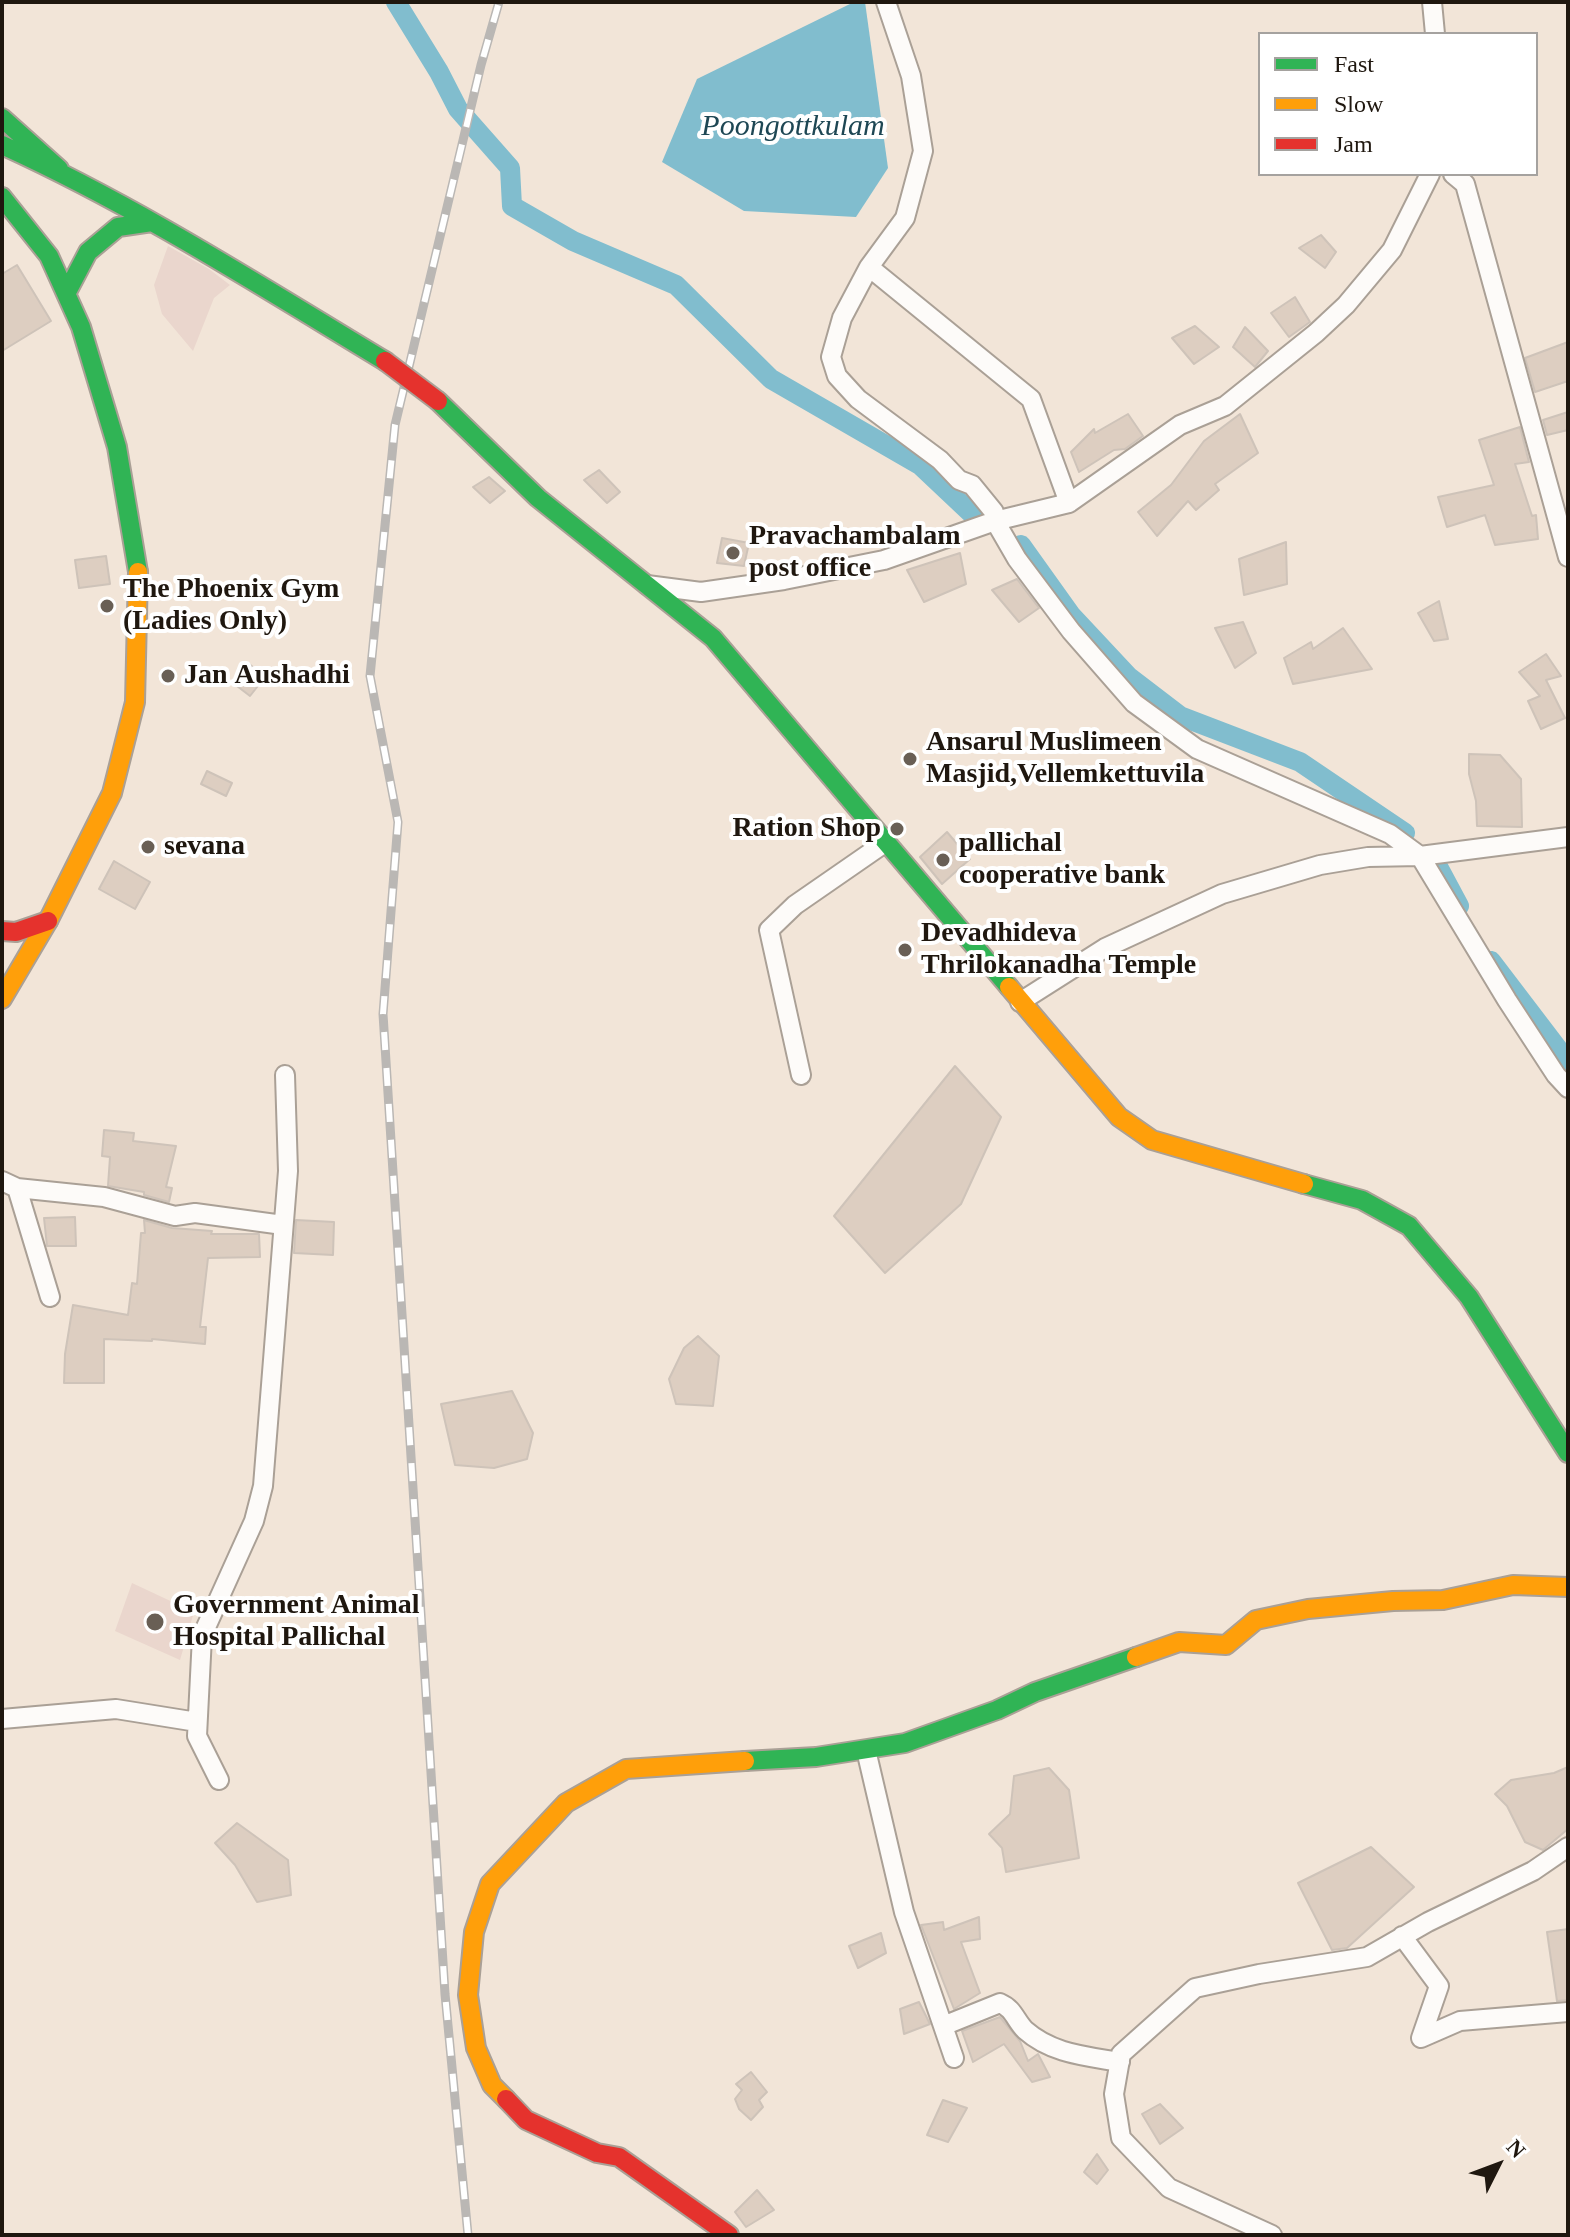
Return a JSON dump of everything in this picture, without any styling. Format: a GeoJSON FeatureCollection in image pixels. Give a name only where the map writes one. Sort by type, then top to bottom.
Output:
{"type":"FeatureCollection","features":[{"type":"Feature","properties":{"kind":"street"},"geometry":{"type":"LineString","coordinates":[[886,2],[911,76],[923,151],[905,218],[869,267],[837,331],[831,357],[837,376],[858,399],[940,460],[959,480],[972,485],[994,512],[995,521],[1017,559],[1071,631],[1134,703],[1197,749],[1390,834],[1420,856],[1507,1000],[1556,1075],[1568,1088]]}},
{"type":"Feature","properties":{"kind":"street"},"geometry":{"type":"LineString","coordinates":[[1432,2],[1435,32]]}},
{"type":"Feature","properties":{"kind":"street"},"geometry":{"type":"LineString","coordinates":[[2,118],[59,169]]}},
{"type":"Feature","properties":{"kind":"street"},"geometry":{"type":"LineString","coordinates":[[2,145],[59,169],[152,222],[385,361],[438,401],[538,498],[713,638],[1119,1117],[1152,1140],[1362,1200],[1409,1226],[1469,1297],[1568,1453]]}},
{"type":"Feature","properties":{"kind":"street"},"geometry":{"type":"LineString","coordinates":[[646,584],[701,592],[784,580],[884,560],[995,521],[1069,503],[1180,425],[1225,406],[1316,333],[1346,305],[1392,250],[1429,176]]}},
{"type":"Feature","properties":{"kind":"street"},"geometry":{"type":"LineString","coordinates":[[1455,176],[1465,184],[1560,498],[1568,557]]}},
{"type":"Feature","properties":{"kind":"street"},"geometry":{"type":"LineString","coordinates":[[2,197],[49,256],[81,327],[117,447],[138,575],[135,702],[112,793],[48,921],[2,999]]}},
{"type":"Feature","properties":{"kind":"street"},"geometry":{"type":"LineString","coordinates":[[67,292],[88,252],[118,227],[152,222]]}},
{"type":"Feature","properties":{"kind":"street"},"geometry":{"type":"LineString","coordinates":[[869,267],[1031,399],[1069,503]]}},
{"type":"Feature","properties":{"kind":"street"},"geometry":{"type":"LineString","coordinates":[[1020,1002],[1105,948],[1222,894],[1320,865],[1368,857],[1420,856],[1568,837]]}},
{"type":"Feature","properties":{"kind":"street"},"geometry":{"type":"LineString","coordinates":[[801,1075],[769,930],[795,905],[886,842]]}},
{"type":"Feature","properties":{"kind":"street"},"geometry":{"type":"LineString","coordinates":[[78,860],[95,869]]}},
{"type":"Feature","properties":{"kind":"street"},"geometry":{"type":"LineString","coordinates":[[2,931],[16,932],[48,921]]}},
{"type":"Feature","properties":{"kind":"street"},"geometry":{"type":"LineString","coordinates":[[219,1780],[197,1736],[202,1636],[254,1521],[263,1486],[288,1171],[285,1075]]}},
{"type":"Feature","properties":{"kind":"street"},"geometry":{"type":"LineString","coordinates":[[50,1297],[9,1184],[104,1197],[175,1216],[195,1213],[283,1225]]}},
{"type":"Feature","properties":{"kind":"street"},"geometry":{"type":"LineString","coordinates":[[729,2235],[619,2157],[597,2153],[526,2120],[492,2085],[476,2048],[468,1995],[474,1932],[490,1884],[566,1803],[626,1769],[816,1757],[905,1743],[948,1729],[1035,1692],[1179,1642],[1226,1645],[1256,1620],[1308,1609],[1443,1600],[1513,1585],[1568,1587]]}},
{"type":"Feature","properties":{"kind":"street"},"geometry":{"type":"LineString","coordinates":[[2,1719],[116,1709],[197,1722]]}},
{"type":"Feature","properties":{"kind":"street"},"geometry":{"type":"LineString","coordinates":[[866,1750],[904,1912],[954,2058]]}},
{"type":"Feature","properties":{"kind":"street"},"geometry":{"type":"LineString","coordinates":[[1272,2235],[1169,2188],[1121,2138],[1114,2094],[1121,2054],[1195,1988],[1259,1974],[1367,1957],[1402,1936],[1533,1871],[1568,1847]]}},
{"type":"Feature","properties":{"kind":"street"},"geometry":{"type":"LineString","coordinates":[[1402,1936],[1439,1986],[1421,2038],[1460,2021],[1568,2012]]}},
{"type":"Feature","properties":{"kind":"street"},"geometry":{"type":"LineString","coordinates":[[943,2026],[1000,2003],[1010,2007],[1023,2028],[1050,2048],[1120,2062]]}},
{"type":"Feature","properties":{"kind":"shaded area"},"geometry":{"type":"Polygon","coordinates":[[[168,246],[230,285],[214,298],[193,351],[162,314],[154,285],[168,246]]]}},
{"type":"Feature","properties":{"kind":"shaded area","name":"Government Animal Hospital Pallichal"},"geometry":{"type":"Polygon","coordinates":[[[132,1583],[194,1612],[180,1660],[115,1631],[132,1583]]]}},
{"type":"Feature","properties":{"kind":"water","name":"Poongottkulam"},"geometry":{"type":"Polygon","coordinates":[[[854,2],[865,2],[888,168],[856,217],[744,211],[662,162],[697,79],[854,2]]]}},
{"type":"Feature","properties":{"kind":"building"},"geometry":{"type":"Polygon","coordinates":[[[1321,235],[1336,252],[1325,268],[1299,248],[1321,235]]]}},
{"type":"Feature","properties":{"kind":"building"},"geometry":{"type":"Polygon","coordinates":[[[17,265],[51,321],[2,351],[2,274],[17,265]]]}},
{"type":"Feature","properties":{"kind":"building"},"geometry":{"type":"Polygon","coordinates":[[[1295,297],[1310,322],[1289,337],[1271,313],[1295,297]]]}},
{"type":"Feature","properties":{"kind":"building"},"geometry":{"type":"Polygon","coordinates":[[[1195,326],[1219,347],[1194,364],[1172,338],[1195,326]]]}},
{"type":"Feature","properties":{"kind":"building"},"geometry":{"type":"Polygon","coordinates":[[[1245,327],[1268,351],[1255,367],[1233,347],[1245,327]]]}},
{"type":"Feature","properties":{"kind":"building"},"geometry":{"type":"Polygon","coordinates":[[[1568,342],[1568,381],[1535,392],[1525,358],[1568,342]]]}},
{"type":"Feature","properties":{"kind":"building"},"geometry":{"type":"Polygon","coordinates":[[[1568,412],[1568,430],[1547,435],[1543,420],[1568,412]]]}},
{"type":"Feature","properties":{"kind":"building"},"geometry":{"type":"Polygon","coordinates":[[[1128,414],[1143,436],[1125,449],[1114,450],[1079,472],[1071,452],[1094,429],[1095,433],[1128,414]]]}},
{"type":"Feature","properties":{"kind":"building"},"geometry":{"type":"Polygon","coordinates":[[[1240,414],[1258,453],[1215,484],[1219,490],[1196,510],[1188,501],[1157,536],[1138,512],[1171,485],[1204,441],[1240,414]]]}},
{"type":"Feature","properties":{"kind":"building"},"geometry":{"type":"Polygon","coordinates":[[[1520,427],[1529,462],[1515,464],[1532,516],[1536,515],[1538,539],[1495,545],[1485,515],[1447,527],[1438,497],[1494,485],[1479,440],[1520,427]]]}},
{"type":"Feature","properties":{"kind":"building"},"geometry":{"type":"Polygon","coordinates":[[[599,470],[620,492],[607,503],[584,480],[599,470]]]}},
{"type":"Feature","properties":{"kind":"building"},"geometry":{"type":"Polygon","coordinates":[[[489,477],[505,491],[490,503],[473,487],[489,477]]]}},
{"type":"Feature","properties":{"kind":"building","name":"Pravachambalam post office"},"geometry":{"type":"Polygon","coordinates":[[[722,538],[749,543],[744,566],[717,563],[722,538]]]}},
{"type":"Feature","properties":{"kind":"building"},"geometry":{"type":"Polygon","coordinates":[[[1286,542],[1287,584],[1244,595],[1239,559],[1286,542]]]}},
{"type":"Feature","properties":{"kind":"building"},"geometry":{"type":"Polygon","coordinates":[[[960,553],[966,584],[924,602],[907,570],[960,553]]]}},
{"type":"Feature","properties":{"kind":"building"},"geometry":{"type":"Polygon","coordinates":[[[106,556],[110,584],[79,588],[75,560],[106,556]]]}},
{"type":"Feature","properties":{"kind":"building"},"geometry":{"type":"Polygon","coordinates":[[[1017,579],[1039,608],[1019,622],[992,590],[1017,579]]]}},
{"type":"Feature","properties":{"kind":"building"},"geometry":{"type":"Polygon","coordinates":[[[1439,601],[1448,639],[1434,641],[1418,613],[1439,601]]]}},
{"type":"Feature","properties":{"kind":"building"},"geometry":{"type":"Polygon","coordinates":[[[1243,622],[1256,653],[1235,668],[1215,628],[1243,622]]]}},
{"type":"Feature","properties":{"kind":"building"},"geometry":{"type":"Polygon","coordinates":[[[1343,628],[1372,669],[1293,684],[1284,658],[1311,642],[1313,649],[1343,628]]]}},
{"type":"Feature","properties":{"kind":"building"},"geometry":{"type":"Polygon","coordinates":[[[1546,654],[1561,676],[1546,680],[1565,718],[1541,729],[1528,701],[1540,696],[1519,672],[1546,654]]]}},
{"type":"Feature","properties":{"kind":"building"},"geometry":{"type":"Polygon","coordinates":[[[248,663],[265,677],[250,696],[233,683],[248,663]]]}},
{"type":"Feature","properties":{"kind":"building"},"geometry":{"type":"Polygon","coordinates":[[[1469,754],[1500,755],[1521,779],[1522,827],[1477,826],[1469,754]]]}},
{"type":"Feature","properties":{"kind":"building"},"geometry":{"type":"Polygon","coordinates":[[[207,771],[232,783],[226,796],[201,784],[207,771]]]}},
{"type":"Feature","properties":{"kind":"building","name":"pallichal cooperative bank"},"geometry":{"type":"Polygon","coordinates":[[[947,832],[970,859],[942,884],[920,857],[947,832]]]}},
{"type":"Feature","properties":{"kind":"building"},"geometry":{"type":"Polygon","coordinates":[[[114,861],[150,882],[135,909],[99,889],[114,861]]]}},
{"type":"Feature","properties":{"kind":"building"},"geometry":{"type":"Polygon","coordinates":[[[955,1066],[1001,1117],[961,1204],[885,1273],[834,1216],[955,1066]]]}},
{"type":"Feature","properties":{"kind":"building"},"geometry":{"type":"Polygon","coordinates":[[[104,1130],[134,1133],[133,1141],[176,1146],[166,1187],[172,1188],[169,1202],[144,1195],[144,1192],[108,1186],[110,1157],[102,1156],[104,1130]]]}},
{"type":"Feature","properties":{"kind":"building"},"geometry":{"type":"Polygon","coordinates":[[[75,1217],[76,1246],[47,1246],[44,1218],[75,1217]]]}},
{"type":"Feature","properties":{"kind":"building"},"geometry":{"type":"Polygon","coordinates":[[[144,1220],[172,1228],[212,1231],[211,1234],[259,1234],[260,1257],[208,1258],[200,1327],[206,1327],[205,1344],[104,1339],[104,1383],[64,1383],[73,1305],[128,1315],[132,1283],[137,1284],[141,1233],[145,1233],[144,1220]]]}},
{"type":"Feature","properties":{"kind":"building"},"geometry":{"type":"Polygon","coordinates":[[[296,1220],[334,1222],[333,1255],[294,1253],[296,1220]]]}},
{"type":"Feature","properties":{"kind":"building"},"geometry":{"type":"Polygon","coordinates":[[[698,1336],[719,1356],[713,1406],[676,1404],[669,1379],[684,1348],[698,1336]]]}},
{"type":"Feature","properties":{"kind":"building"},"geometry":{"type":"Polygon","coordinates":[[[512,1391],[533,1433],[527,1459],[494,1468],[455,1465],[441,1404],[512,1391]]]}},
{"type":"Feature","properties":{"kind":"building"},"geometry":{"type":"Polygon","coordinates":[[[1568,1767],[1568,1829],[1543,1850],[1525,1842],[1507,1806],[1495,1794],[1511,1780],[1554,1773],[1568,1767]]]}},
{"type":"Feature","properties":{"kind":"building"},"geometry":{"type":"Polygon","coordinates":[[[1049,1768],[1069,1790],[1079,1858],[1006,1872],[1002,1848],[989,1834],[1010,1814],[1014,1776],[1049,1768]]]}},
{"type":"Feature","properties":{"kind":"building"},"geometry":{"type":"Polygon","coordinates":[[[237,1823],[288,1860],[291,1895],[257,1902],[235,1865],[215,1843],[237,1823]]]}},
{"type":"Feature","properties":{"kind":"building"},"geometry":{"type":"Polygon","coordinates":[[[1371,1847],[1414,1887],[1347,1948],[1332,1950],[1298,1883],[1371,1847]]]}},
{"type":"Feature","properties":{"kind":"building"},"geometry":{"type":"Polygon","coordinates":[[[979,1917],[980,1939],[961,1942],[980,1993],[954,2009],[921,1925],[943,1922],[944,1930],[979,1917]]]}},
{"type":"Feature","properties":{"kind":"building"},"geometry":{"type":"Polygon","coordinates":[[[1568,1929],[1568,2000],[1557,2001],[1547,1932],[1568,1929]]]}},
{"type":"Feature","properties":{"kind":"building"},"geometry":{"type":"Polygon","coordinates":[[[881,1933],[886,1953],[858,1968],[849,1946],[881,1933]]]}},
{"type":"Feature","properties":{"kind":"building"},"geometry":{"type":"Polygon","coordinates":[[[919,2002],[930,2024],[904,2034],[900,2009],[919,2002]]]}},
{"type":"Feature","properties":{"kind":"building"},"geometry":{"type":"Polygon","coordinates":[[[1000,2017],[1020,2041],[1028,2061],[1038,2054],[1050,2077],[1032,2082],[1004,2044],[973,2062],[962,2031],[1000,2017]]]}},
{"type":"Feature","properties":{"kind":"building"},"geometry":{"type":"Polygon","coordinates":[[[751,2072],[767,2092],[759,2100],[763,2107],[751,2120],[739,2109],[735,2099],[742,2090],[736,2084],[751,2072]]]}},
{"type":"Feature","properties":{"kind":"building"},"geometry":{"type":"Polygon","coordinates":[[[943,2100],[967,2108],[948,2142],[927,2135],[943,2100]]]}},
{"type":"Feature","properties":{"kind":"building"},"geometry":{"type":"Polygon","coordinates":[[[1160,2104],[1183,2128],[1160,2144],[1142,2114],[1160,2104]]]}},
{"type":"Feature","properties":{"kind":"building"},"geometry":{"type":"Polygon","coordinates":[[[1097,2154],[1108,2170],[1097,2184],[1084,2172],[1097,2154]]]}},
{"type":"Feature","properties":{"kind":"building"},"geometry":{"type":"Polygon","coordinates":[[[757,2190],[774,2210],[746,2227],[735,2212],[757,2190]]]}},
{"type":"Feature","properties":{"kind":"waterway"},"geometry":{"type":"LineString","coordinates":[[396,2],[458,109],[510,168],[512,206],[573,241],[676,285],[771,379],[920,465],[973,515]]}},
{"type":"Feature","properties":{"kind":"waterway"},"geometry":{"type":"LineString","coordinates":[[1021,545],[1071,615],[1129,677],[1180,716],[1300,762],[1405,833]]}},
{"type":"Feature","properties":{"kind":"waterway"},"geometry":{"type":"LineString","coordinates":[[1431,858],[1459,906]]}},
{"type":"Feature","properties":{"kind":"waterway"},"geometry":{"type":"LineString","coordinates":[[1491,961],[1568,1062]]}},
{"type":"Feature","properties":{"kind":"railway"},"geometry":{"type":"LineString","coordinates":[[468,2235],[445,1994],[383,1014],[398,822],[370,676],[395,425],[481,65],[499,2]]}},
{"type":"Feature","properties":{"kind":"traffic: fast"},"geometry":{"type":"LineString","coordinates":[[2,118],[59,169]]}},
{"type":"Feature","properties":{"kind":"traffic: fast"},"geometry":{"type":"LineString","coordinates":[[2,145],[149,220],[385,361]]}},
{"type":"Feature","properties":{"kind":"traffic: fast"},"geometry":{"type":"LineString","coordinates":[[2,197],[49,256],[81,327],[117,447],[138,572]]}},
{"type":"Feature","properties":{"kind":"traffic: fast"},"geometry":{"type":"LineString","coordinates":[[67,292],[88,252],[118,227],[152,222]]}},
{"type":"Feature","properties":{"kind":"traffic: fast"},"geometry":{"type":"LineString","coordinates":[[438,401],[538,498],[713,638],[1009,987]]}},
{"type":"Feature","properties":{"kind":"traffic: fast"},"geometry":{"type":"LineString","coordinates":[[1304,1184],[1362,1200],[1409,1226],[1469,1297],[1568,1453]]}},
{"type":"Feature","properties":{"kind":"traffic: fast"},"geometry":{"type":"LineString","coordinates":[[745,1761],[816,1757],[905,1743],[997,1710],[1035,1692],[1136,1657]]}},
{"type":"Feature","properties":{"kind":"traffic: slow"},"geometry":{"type":"LineString","coordinates":[[2,999],[48,921],[112,793],[135,702],[138,572]]}},
{"type":"Feature","properties":{"kind":"traffic: slow"},"geometry":{"type":"LineString","coordinates":[[1009,987],[1119,1117],[1152,1140],[1304,1184]]}},
{"type":"Feature","properties":{"kind":"traffic: slow"},"geometry":{"type":"LineString","coordinates":[[1136,1657],[1179,1642],[1226,1645],[1256,1620],[1308,1609],[1443,1600],[1513,1585],[1568,1587]]}},
{"type":"Feature","properties":{"kind":"traffic: slow"},"geometry":{"type":"LineString","coordinates":[[506,2099],[492,2085],[476,2048],[468,1995],[474,1932],[490,1884],[566,1803],[626,1769],[745,1761]]}},
{"type":"Feature","properties":{"kind":"traffic: jam"},"geometry":{"type":"LineString","coordinates":[[385,361],[438,401]]}},
{"type":"Feature","properties":{"kind":"traffic: jam"},"geometry":{"type":"LineString","coordinates":[[2,931],[16,932],[48,921]]}},
{"type":"Feature","properties":{"kind":"traffic: jam"},"geometry":{"type":"LineString","coordinates":[[506,2099],[526,2120],[597,2153],[619,2157],[729,2235]]}},
{"type":"Feature","properties":{"kind":"place","name":"Pravachambalam post office"},"geometry":{"type":"Point","coordinates":[733,553]}},
{"type":"Feature","properties":{"kind":"place","name":"The Phoenix Gym (Ladies Only)"},"geometry":{"type":"Point","coordinates":[107,606]}},
{"type":"Feature","properties":{"kind":"place","name":"Jan Aushadhi"},"geometry":{"type":"Point","coordinates":[168,676]}},
{"type":"Feature","properties":{"kind":"place","name":"Ansarul Muslimeen Masjid,Vellemkettuvila"},"geometry":{"type":"Point","coordinates":[910,759]}},
{"type":"Feature","properties":{"kind":"place","name":"Ration Shop"},"geometry":{"type":"Point","coordinates":[897,829]}},
{"type":"Feature","properties":{"kind":"place","name":"sevana"},"geometry":{"type":"Point","coordinates":[148,847]}},
{"type":"Feature","properties":{"kind":"place","name":"pallichal cooperative bank"},"geometry":{"type":"Point","coordinates":[943,860]}},
{"type":"Feature","properties":{"kind":"place","name":"Devadhideva Thrilokanadha Temple"},"geometry":{"type":"Point","coordinates":[905,950]}},
{"type":"Feature","properties":{"kind":"place","name":"Government Animal Hospital Pallichal"},"geometry":{"type":"Point","coordinates":[155,1622]}}]}
